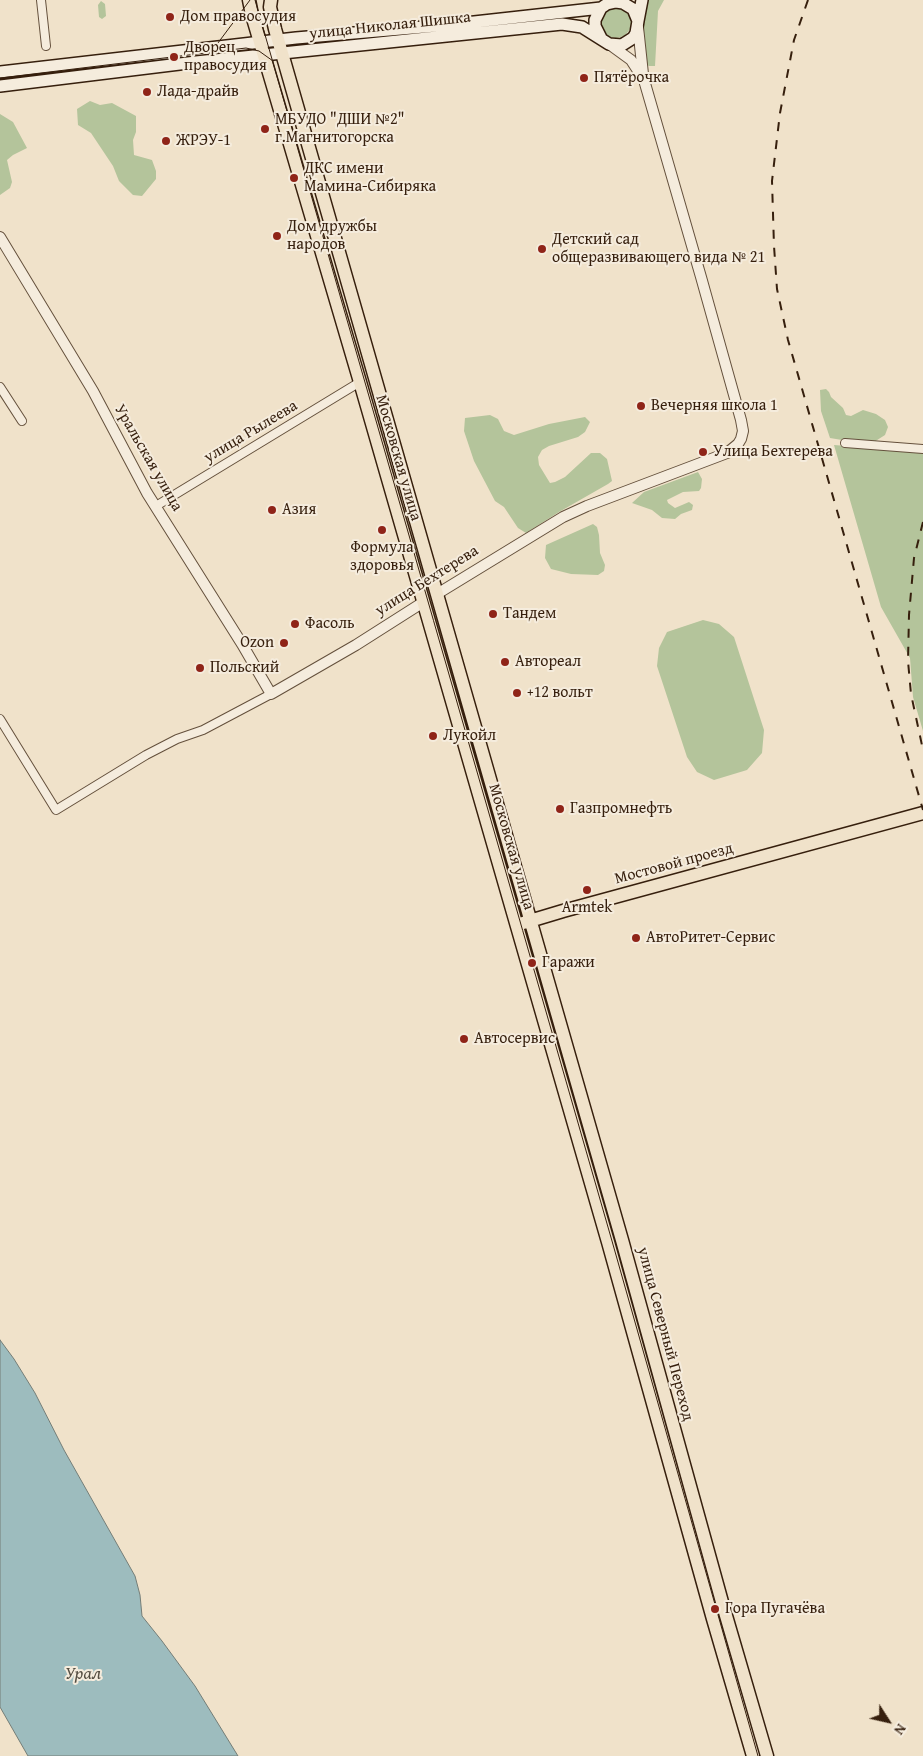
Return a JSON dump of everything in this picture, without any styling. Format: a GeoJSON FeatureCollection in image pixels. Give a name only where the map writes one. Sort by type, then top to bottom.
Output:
{"type":"FeatureCollection","features":[{"type":"Feature","properties":{"kind":"main road","name":"Московская улица"},"geometry":{"type":"LineString","coordinates":[[249,0],[263,55],[360,382],[516,925]]}},
{"type":"Feature","properties":{"kind":"main road","name":"Московская улица"},"geometry":{"type":"LineString","coordinates":[[271,0],[270,7],[278,40],[531,921]]}},
{"type":"Feature","properties":{"kind":"main road"},"geometry":{"type":"LineString","coordinates":[[638,24],[633,10],[619,1],[607,4],[601,8],[595,20],[595,26],[605,41],[622,45],[632,38],[638,24],[642,0]]}},
{"type":"Feature","properties":{"kind":"main road","name":"улица Николая Шишка"},"geometry":{"type":"LineString","coordinates":[[0,72],[278,40],[447,25],[601,8]]}},
{"type":"Feature","properties":{"kind":"main road","name":"улица Николая Шишка"},"geometry":{"type":"LineString","coordinates":[[0,86],[263,55],[569,24],[582,27],[605,41]]}},
{"type":"Feature","properties":{"kind":"main road","name":"улица Бехтерева"},"geometry":{"type":"LineString","coordinates":[[422,603],[437,594]]}},
{"type":"Feature","properties":{"kind":"main road","name":"Мостовой проезд"},"geometry":{"type":"LineString","coordinates":[[516,925],[923,813]]}},
{"type":"Feature","properties":{"kind":"main road","name":"улица Северный Переход"},"geometry":{"type":"LineString","coordinates":[[531,921],[767,1756]]}},
{"type":"Feature","properties":{"kind":"main road","name":"улица Северный Переход"},"geometry":{"type":"LineString","coordinates":[[516,925],[608,1242],[753,1756]]}},
{"type":"Feature","properties":{"kind":"street"},"geometry":{"type":"LineString","coordinates":[[41,0],[46,46]]}},
{"type":"Feature","properties":{"kind":"street"},"geometry":{"type":"LineString","coordinates":[[638,24],[644,80]]}},
{"type":"Feature","properties":{"kind":"street"},"geometry":{"type":"LineString","coordinates":[[605,41],[631,60],[644,80]]}},
{"type":"Feature","properties":{"kind":"street","name":"улица Бехтерева"},"geometry":{"type":"LineString","coordinates":[[437,594],[563,517],[726,453],[735,447],[741,439],[743,431],[741,420],[644,80]]}},
{"type":"Feature","properties":{"kind":"street","name":"Уральская улица"},"geometry":{"type":"LineString","coordinates":[[0,237],[93,391],[147,493],[242,644],[271,694]]}},
{"type":"Feature","properties":{"kind":"street","name":"улица Рылеева"},"geometry":{"type":"LineString","coordinates":[[156,506],[360,382]]}},
{"type":"Feature","properties":{"kind":"street"},"geometry":{"type":"LineString","coordinates":[[0,388],[22,421]]}},
{"type":"Feature","properties":{"kind":"street"},"geometry":{"type":"LineString","coordinates":[[845,443],[923,449]]}},
{"type":"Feature","properties":{"kind":"street","name":"улица Бехтерева"},"geometry":{"type":"LineString","coordinates":[[0,719],[56,810],[146,755],[177,739],[203,730],[271,694],[356,645],[422,603]]}},
{"type":"Feature","properties":{"kind":"green space"},"geometry":{"type":"Polygon","coordinates":[[[646,0],[664,0],[658,11],[655,66],[646,64],[641,30],[646,0]]]}},
{"type":"Feature","properties":{"kind":"green space"},"geometry":{"type":"Polygon","coordinates":[[[101,1],[105,4],[106,16],[102,19],[99,17],[98,5],[101,1]]]}},
{"type":"Feature","properties":{"kind":"green space"},"geometry":{"type":"Polygon","coordinates":[[[616,8],[627,12],[631,23],[627,34],[616,38],[605,34],[601,23],[605,12],[616,8]]]}},
{"type":"Feature","properties":{"kind":"green space"},"geometry":{"type":"Polygon","coordinates":[[[90,101],[100,105],[112,103],[136,116],[136,132],[133,140],[134,155],[152,160],[156,171],[156,179],[142,196],[133,195],[119,181],[113,166],[91,133],[78,125],[77,109],[90,101]]]}},
{"type":"Feature","properties":{"kind":"green space"},"geometry":{"type":"Polygon","coordinates":[[[0,114],[13,122],[27,148],[7,160],[12,182],[10,188],[0,195],[0,114]]]}},
{"type":"Feature","properties":{"kind":"green space"},"geometry":{"type":"Polygon","coordinates":[[[826,389],[831,397],[843,408],[846,415],[851,416],[863,410],[876,414],[885,420],[888,427],[885,435],[874,442],[830,438],[821,411],[820,390],[826,389]]]}},
{"type":"Feature","properties":{"kind":"green space"},"geometry":{"type":"Polygon","coordinates":[[[490,415],[498,419],[504,431],[514,435],[549,424],[585,417],[590,422],[585,432],[578,437],[542,450],[538,457],[539,465],[550,483],[565,477],[591,453],[600,453],[607,459],[612,481],[526,533],[518,528],[504,507],[495,501],[474,461],[464,431],[465,418],[490,415]]]}},
{"type":"Feature","properties":{"kind":"green space"},"geometry":{"type":"Polygon","coordinates":[[[834,445],[923,452],[923,731],[913,697],[910,658],[881,607],[834,445]]]}},
{"type":"Feature","properties":{"kind":"green space"},"geometry":{"type":"Polygon","coordinates":[[[698,472],[702,479],[699,491],[683,492],[667,500],[675,508],[689,502],[693,505],[692,510],[681,514],[675,519],[662,518],[652,510],[632,503],[644,492],[698,472]]]}},
{"type":"Feature","properties":{"kind":"green space"},"geometry":{"type":"Polygon","coordinates":[[[593,524],[597,527],[599,535],[600,553],[605,565],[604,571],[598,575],[571,574],[551,569],[545,558],[546,545],[593,524]]]}},
{"type":"Feature","properties":{"kind":"green space"},"geometry":{"type":"Polygon","coordinates":[[[703,620],[719,624],[734,637],[764,730],[762,753],[747,770],[714,780],[697,772],[687,757],[657,666],[659,648],[667,632],[703,620]]]}},
{"type":"Feature","properties":{"kind":"water","name":"Урал"},"geometry":{"type":"Polygon","coordinates":[[[0,1340],[35,1393],[64,1450],[135,1576],[140,1595],[142,1616],[195,1686],[238,1756],[28,1756],[0,1707],[0,1340]]]}},
{"type":"Feature","properties":{"kind":"tram line"},"geometry":{"type":"LineString","coordinates":[[209,55],[250,0]]}},
{"type":"Feature","properties":{"kind":"tram line"},"geometry":{"type":"LineString","coordinates":[[255,0],[758,1756]]}},
{"type":"Feature","properties":{"kind":"tram line"},"geometry":{"type":"LineString","coordinates":[[0,78],[246,48],[259,51],[273,61]]}},
{"type":"Feature","properties":{"kind":"railway"},"geometry":{"type":"LineString","coordinates":[[808,0],[794,40],[780,113],[772,181],[777,289],[788,340],[923,810]]}},
{"type":"Feature","properties":{"kind":"railway"},"geometry":{"type":"LineString","coordinates":[[923,522],[914,558],[909,615],[908,661],[911,694],[923,750]]}},
{"type":"Feature","properties":{"kind":"place","name":"Дом правосудия"},"geometry":{"type":"Point","coordinates":[170,17]}},
{"type":"Feature","properties":{"kind":"place","name":"Дворец правосудия"},"geometry":{"type":"Point","coordinates":[174,57]}},
{"type":"Feature","properties":{"kind":"place","name":"Пятёрочка"},"geometry":{"type":"Point","coordinates":[584,78]}},
{"type":"Feature","properties":{"kind":"place","name":"Лада-драйв"},"geometry":{"type":"Point","coordinates":[147,92]}},
{"type":"Feature","properties":{"kind":"place","name":"МБУДО \"ДШИ №2\" г.Магнитогорска"},"geometry":{"type":"Point","coordinates":[265,129]}},
{"type":"Feature","properties":{"kind":"place","name":"ЖРЭУ-1"},"geometry":{"type":"Point","coordinates":[166,141]}},
{"type":"Feature","properties":{"kind":"place","name":"ДКС имени Мамина-Сибиряка"},"geometry":{"type":"Point","coordinates":[294,178]}},
{"type":"Feature","properties":{"kind":"place","name":"Дом дружбы народов"},"geometry":{"type":"Point","coordinates":[277,236]}},
{"type":"Feature","properties":{"kind":"place","name":"Детский сад общеразвивающего вида № 21"},"geometry":{"type":"Point","coordinates":[542,249]}},
{"type":"Feature","properties":{"kind":"place","name":"Вечерняя школа 1"},"geometry":{"type":"Point","coordinates":[641,406]}},
{"type":"Feature","properties":{"kind":"place","name":"Улица Бехтерева"},"geometry":{"type":"Point","coordinates":[703,452]}},
{"type":"Feature","properties":{"kind":"place","name":"Азия"},"geometry":{"type":"Point","coordinates":[272,510]}},
{"type":"Feature","properties":{"kind":"place","name":"Формула здоровья"},"geometry":{"type":"Point","coordinates":[382,530]}},
{"type":"Feature","properties":{"kind":"place","name":"Тандем"},"geometry":{"type":"Point","coordinates":[493,614]}},
{"type":"Feature","properties":{"kind":"place","name":"Фасоль"},"geometry":{"type":"Point","coordinates":[295,624]}},
{"type":"Feature","properties":{"kind":"place","name":"Ozon"},"geometry":{"type":"Point","coordinates":[284,643]}},
{"type":"Feature","properties":{"kind":"place","name":"Автореал"},"geometry":{"type":"Point","coordinates":[505,662]}},
{"type":"Feature","properties":{"kind":"place","name":"Польский"},"geometry":{"type":"Point","coordinates":[200,668]}},
{"type":"Feature","properties":{"kind":"place","name":"+12 вольт"},"geometry":{"type":"Point","coordinates":[517,693]}},
{"type":"Feature","properties":{"kind":"place","name":"Лукойл"},"geometry":{"type":"Point","coordinates":[433,736]}},
{"type":"Feature","properties":{"kind":"place","name":"Газпромнефть"},"geometry":{"type":"Point","coordinates":[560,809]}},
{"type":"Feature","properties":{"kind":"place","name":"Armtek"},"geometry":{"type":"Point","coordinates":[587,890]}},
{"type":"Feature","properties":{"kind":"place","name":"АвтоРитет-Сервис"},"geometry":{"type":"Point","coordinates":[636,938]}},
{"type":"Feature","properties":{"kind":"place","name":"Гаражи"},"geometry":{"type":"Point","coordinates":[532,963]}},
{"type":"Feature","properties":{"kind":"place","name":"Автосервис"},"geometry":{"type":"Point","coordinates":[464,1039]}},
{"type":"Feature","properties":{"kind":"place","name":"Гора Пугачёва"},"geometry":{"type":"Point","coordinates":[715,1609]}}]}
